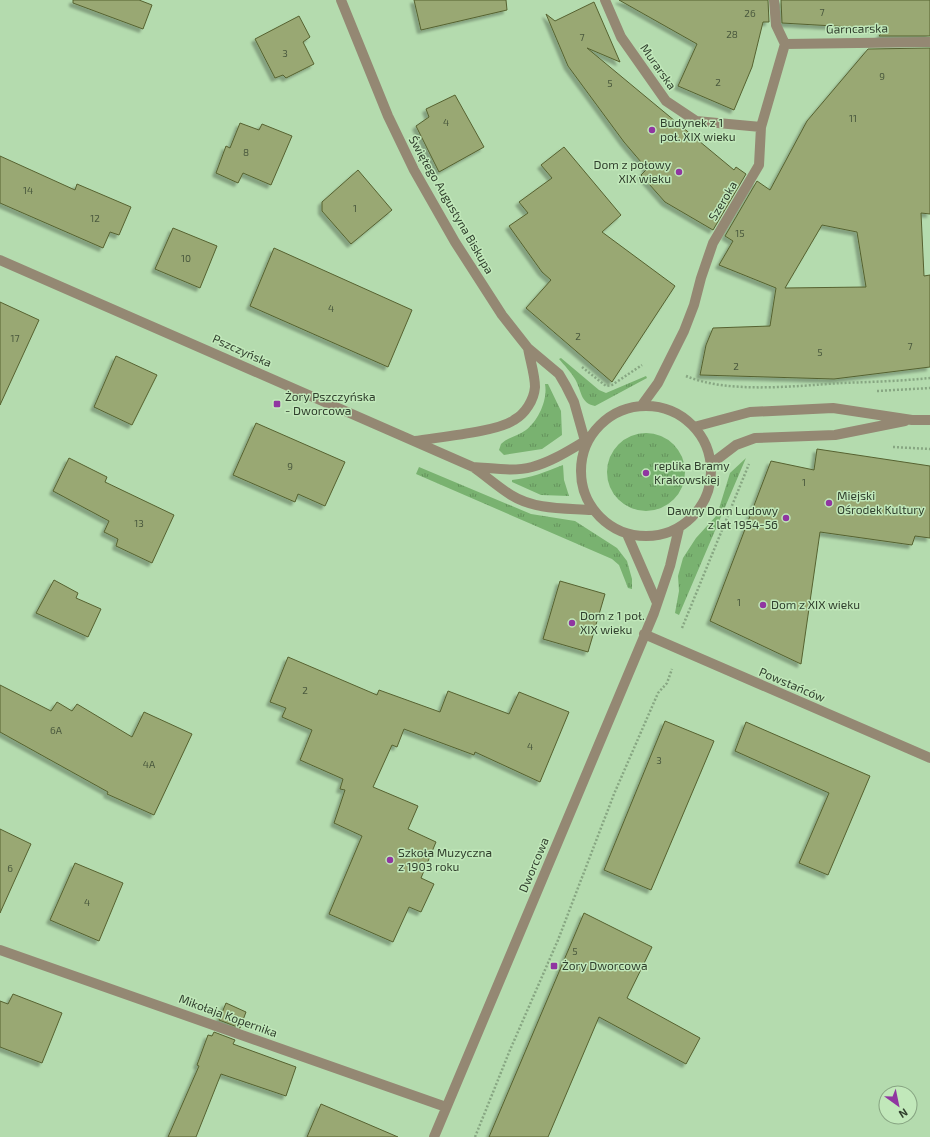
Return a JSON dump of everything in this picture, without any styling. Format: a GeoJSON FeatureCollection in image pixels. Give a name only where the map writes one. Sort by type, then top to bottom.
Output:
{"type":"FeatureCollection","features":[{"type":"Feature","properties":{"kind":"street","name":"Świętego Augustyna Biskupa"},"geometry":{"type":"LineString","coordinates":[[341,0],[388,116],[414,170],[479,281],[502,315],[528,348],[559,374],[574,402],[585,441]]}},
{"type":"Feature","properties":{"kind":"street","name":"Murarska"},"geometry":{"type":"LineString","coordinates":[[605,0],[621,37],[666,101],[696,121],[761,127]]}},
{"type":"Feature","properties":{"kind":"street"},"geometry":{"type":"LineString","coordinates":[[774,0],[776,25],[785,44]]}},
{"type":"Feature","properties":{"kind":"street","name":"Garncarska"},"geometry":{"type":"LineString","coordinates":[[785,44],[930,42]]}},
{"type":"Feature","properties":{"kind":"street","name":"Szeroka"},"geometry":{"type":"LineString","coordinates":[[642,405],[658,383],[684,331],[694,305],[701,278],[713,243],[759,165],[761,127],[785,44]]}},
{"type":"Feature","properties":{"kind":"street","name":"Pszczyńska"},"geometry":{"type":"LineString","coordinates":[[0,260],[473,467],[511,495],[528,503],[557,508],[592,510]]}},
{"type":"Feature","properties":{"kind":"street","name":"Świętego Augustyna Biskupa"},"geometry":{"type":"LineString","coordinates":[[415,442],[497,427],[514,421],[521,416],[527,408],[535,387],[528,348]]}},
{"type":"Feature","properties":{"kind":"street"},"geometry":{"type":"LineString","coordinates":[[642,405],[665,409],[686,419],[694,427],[702,438],[711,464],[709,488],[705,500],[698,511],[679,528],[654,536],[640,537],[627,534],[608,525],[592,510],[585,494],[581,478],[581,466],[585,441],[593,431],[615,414],[642,405]]}},
{"type":"Feature","properties":{"kind":"street"},"geometry":{"type":"LineString","coordinates":[[694,427],[750,412],[833,408],[912,420],[930,420]]}},
{"type":"Feature","properties":{"kind":"street"},"geometry":{"type":"LineString","coordinates":[[711,464],[736,445],[755,438],[835,435],[912,420]]}},
{"type":"Feature","properties":{"kind":"street","name":"Pszczyńska"},"geometry":{"type":"LineString","coordinates":[[473,467],[512,470],[532,467],[566,452],[585,441]]}},
{"type":"Feature","properties":{"kind":"street","name":"Dworcowa"},"geometry":{"type":"LineString","coordinates":[[434,1137],[657,603],[670,566],[679,528]]}},
{"type":"Feature","properties":{"kind":"street"},"geometry":{"type":"LineString","coordinates":[[627,534],[657,603]]}},
{"type":"Feature","properties":{"kind":"street","name":"Powstańców"},"geometry":{"type":"LineString","coordinates":[[644,634],[930,758]]}},
{"type":"Feature","properties":{"kind":"street","name":"Mikołaja Kopernika"},"geometry":{"type":"LineString","coordinates":[[0,950],[446,1107]]}},
{"type":"Feature","properties":{"kind":"path"},"geometry":{"type":"LineString","coordinates":[[581,366],[606,386],[612,385],[626,374],[646,364]]}},
{"type":"Feature","properties":{"kind":"path"},"geometry":{"type":"LineString","coordinates":[[680,373],[710,384],[747,386],[804,386],[930,378]]}},
{"type":"Feature","properties":{"kind":"path"},"geometry":{"type":"LineString","coordinates":[[682,623],[752,460]]}},
{"type":"Feature","properties":{"kind":"path"},"geometry":{"type":"LineString","coordinates":[[475,1137],[510,1050],[558,940],[614,794],[658,693],[667,683]]}},
{"type":"Feature","properties":{"kind":"green space"},"geometry":{"type":"Polygon","coordinates":[[[561,358],[599,390],[606,393],[646,376],[647,378],[595,406],[584,399],[575,379],[559,359],[561,358]]]}},
{"type":"Feature","properties":{"kind":"green space"},"geometry":{"type":"Polygon","coordinates":[[[545,384],[548,384],[561,411],[562,435],[542,449],[504,455],[499,450],[501,444],[526,430],[538,416],[545,397],[545,384]]]}},
{"type":"Feature","properties":{"kind":"green space"},"geometry":{"type":"Polygon","coordinates":[[[646,433],[661,436],[668,440],[678,450],[682,457],[685,472],[682,487],[678,494],[668,504],[661,508],[646,511],[631,508],[624,504],[614,494],[610,487],[607,472],[610,457],[614,450],[624,440],[631,436],[646,433]]]}},
{"type":"Feature","properties":{"kind":"green space"},"geometry":{"type":"Polygon","coordinates":[[[746,458],[679,615],[675,613],[679,591],[678,576],[683,558],[696,538],[717,515],[730,473],[746,458]]]}},
{"type":"Feature","properties":{"kind":"green space"},"geometry":{"type":"Polygon","coordinates":[[[563,465],[564,480],[569,496],[541,495],[512,482],[512,480],[532,476],[563,465]]]}},
{"type":"Feature","properties":{"kind":"green space"},"geometry":{"type":"Polygon","coordinates":[[[419,467],[531,514],[575,521],[617,548],[627,561],[632,579],[632,589],[628,588],[619,565],[612,559],[416,474],[419,467]]]}},
{"type":"Feature","properties":{"kind":"building"},"geometry":{"type":"Polygon","coordinates":[[[73,0],[139,0],[152,5],[143,29],[73,3],[73,0]]]}},
{"type":"Feature","properties":{"kind":"building"},"geometry":{"type":"Polygon","coordinates":[[[414,0],[506,0],[507,10],[421,30],[414,0]]]}},
{"type":"Feature","properties":{"kind":"building"},"geometry":{"type":"Polygon","coordinates":[[[619,0],[768,0],[769,22],[763,22],[752,67],[734,110],[678,86],[697,44],[619,0]]]}},
{"type":"Feature","properties":{"kind":"building"},"geometry":{"type":"Polygon","coordinates":[[[781,0],[930,0],[930,36],[879,36],[885,29],[782,23],[781,0]]]}},
{"type":"Feature","properties":{"kind":"building"},"geometry":{"type":"Polygon","coordinates":[[[594,2],[620,62],[587,48],[734,170],[736,167],[746,174],[713,230],[665,202],[641,175],[647,169],[624,142],[568,66],[546,14],[555,21],[594,2]]]}},
{"type":"Feature","properties":{"kind":"building"},"geometry":{"type":"Polygon","coordinates":[[[299,16],[310,37],[303,42],[314,64],[286,78],[283,75],[275,78],[255,39],[299,16]]]}},
{"type":"Feature","properties":{"kind":"building"},"geometry":{"type":"Polygon","coordinates":[[[930,48],[930,214],[921,213],[924,276],[930,275],[930,367],[834,379],[700,375],[706,345],[713,328],[770,326],[776,288],[719,265],[733,241],[725,236],[757,181],[770,190],[807,121],[868,49],[930,48]],[[822,225],[785,288],[866,287],[857,232],[822,225]]]}},
{"type":"Feature","properties":{"kind":"building"},"geometry":{"type":"Polygon","coordinates":[[[455,95],[484,147],[439,172],[416,126],[429,117],[426,109],[455,95]]]}},
{"type":"Feature","properties":{"kind":"building"},"geometry":{"type":"Polygon","coordinates":[[[240,123],[259,130],[262,124],[292,136],[271,185],[243,173],[238,183],[216,173],[226,146],[230,148],[240,123]]]}},
{"type":"Feature","properties":{"kind":"building"},"geometry":{"type":"Polygon","coordinates":[[[564,147],[621,215],[602,232],[675,286],[612,382],[526,308],[551,280],[542,272],[509,226],[528,213],[519,202],[552,178],[541,165],[564,147]]]}},
{"type":"Feature","properties":{"kind":"building"},"geometry":{"type":"Polygon","coordinates":[[[0,156],[75,190],[77,184],[131,207],[119,235],[110,232],[103,248],[0,203],[0,156]]]}},
{"type":"Feature","properties":{"kind":"building"},"geometry":{"type":"Polygon","coordinates":[[[358,170],[392,210],[351,244],[322,211],[322,202],[358,170]]]}},
{"type":"Feature","properties":{"kind":"building"},"geometry":{"type":"Polygon","coordinates":[[[173,228],[217,246],[200,288],[155,269],[173,228]]]}},
{"type":"Feature","properties":{"kind":"building"},"geometry":{"type":"Polygon","coordinates":[[[274,248],[412,310],[388,367],[250,306],[274,248]]]}},
{"type":"Feature","properties":{"kind":"building"},"geometry":{"type":"Polygon","coordinates":[[[0,302],[39,320],[0,405],[0,302]]]}},
{"type":"Feature","properties":{"kind":"building"},"geometry":{"type":"Polygon","coordinates":[[[116,356],[157,375],[132,425],[94,407],[116,356]]]}},
{"type":"Feature","properties":{"kind":"building"},"geometry":{"type":"Polygon","coordinates":[[[256,423],[345,462],[325,506],[298,494],[295,502],[233,475],[256,423]]]}},
{"type":"Feature","properties":{"kind":"building"},"geometry":{"type":"Polygon","coordinates":[[[817,449],[930,466],[930,538],[915,536],[912,545],[820,532],[801,664],[710,621],[771,461],[814,470],[817,449]]]}},
{"type":"Feature","properties":{"kind":"building"},"geometry":{"type":"Polygon","coordinates":[[[69,458],[107,477],[105,482],[174,515],[152,563],[116,546],[118,539],[104,532],[109,521],[53,491],[69,458]]]}},
{"type":"Feature","properties":{"kind":"building"},"geometry":{"type":"Polygon","coordinates":[[[54,580],[78,593],[76,598],[101,609],[88,637],[36,613],[54,580]]]}},
{"type":"Feature","properties":{"kind":"building","name":"Dom z 1 poł. XIX wieku"},"geometry":{"type":"Polygon","coordinates":[[[560,581],[605,594],[588,652],[543,639],[560,581]]]}},
{"type":"Feature","properties":{"kind":"building"},"geometry":{"type":"Polygon","coordinates":[[[288,657],[377,695],[379,690],[440,712],[448,691],[509,714],[519,692],[569,712],[540,782],[475,752],[474,755],[404,729],[397,747],[392,745],[373,787],[418,806],[408,829],[436,842],[421,878],[434,884],[421,912],[409,907],[393,942],[329,914],[362,836],[334,823],[345,790],[340,789],[343,779],[300,760],[312,730],[282,717],[286,708],[270,702],[288,657]]]}},
{"type":"Feature","properties":{"kind":"building"},"geometry":{"type":"Polygon","coordinates":[[[0,685],[51,711],[57,702],[72,711],[77,704],[132,737],[144,712],[192,734],[154,815],[107,794],[108,792],[0,732],[0,685]]]}},
{"type":"Feature","properties":{"kind":"building"},"geometry":{"type":"Polygon","coordinates":[[[665,721],[714,741],[651,890],[604,870],[665,721]]]}},
{"type":"Feature","properties":{"kind":"building"},"geometry":{"type":"Polygon","coordinates":[[[746,722],[870,776],[828,875],[799,863],[829,793],[735,751],[746,722]]]}},
{"type":"Feature","properties":{"kind":"building"},"geometry":{"type":"Polygon","coordinates":[[[0,829],[31,844],[0,913],[0,829]]]}},
{"type":"Feature","properties":{"kind":"building"},"geometry":{"type":"Polygon","coordinates":[[[75,863],[123,883],[99,941],[50,920],[75,863]]]}},
{"type":"Feature","properties":{"kind":"building"},"geometry":{"type":"Polygon","coordinates":[[[584,913],[652,947],[627,998],[700,1038],[686,1064],[599,1017],[548,1137],[489,1137],[584,913]]]}},
{"type":"Feature","properties":{"kind":"building"},"geometry":{"type":"Polygon","coordinates":[[[13,994],[62,1013],[42,1063],[0,1047],[0,1001],[8,1004],[13,994]]]}},
{"type":"Feature","properties":{"kind":"building"},"geometry":{"type":"Polygon","coordinates":[[[226,1003],[246,1012],[240,1028],[219,1020],[226,1003]]]}},
{"type":"Feature","properties":{"kind":"building"},"geometry":{"type":"Polygon","coordinates":[[[214,1032],[235,1040],[233,1044],[296,1067],[286,1096],[221,1074],[196,1137],[168,1137],[199,1066],[197,1065],[208,1035],[212,1036],[214,1032]]]}},
{"type":"Feature","properties":{"kind":"building"},"geometry":{"type":"Polygon","coordinates":[[[321,1104],[398,1137],[307,1137],[321,1104]]]}},
{"type":"Feature","properties":{"kind":"place","name":"Budynek z 1 poł. XIX wieku"},"geometry":{"type":"Point","coordinates":[652,130]}},
{"type":"Feature","properties":{"kind":"place","name":"Dom z połowy XIX wieku"},"geometry":{"type":"Point","coordinates":[679,172]}},
{"type":"Feature","properties":{"kind":"place","name":"Żory Pszczyńska - Dworcowa"},"geometry":{"type":"Point","coordinates":[277,404]}},
{"type":"Feature","properties":{"kind":"place","name":"replika Bramy Krakowskiej"},"geometry":{"type":"Point","coordinates":[646,473]}},
{"type":"Feature","properties":{"kind":"place","name":"Miejski Ośrodek Kultury"},"geometry":{"type":"Point","coordinates":[829,503]}},
{"type":"Feature","properties":{"kind":"place","name":"Dawny Dom Ludowy z lat 1954-56"},"geometry":{"type":"Point","coordinates":[786,518]}},
{"type":"Feature","properties":{"kind":"place","name":"Dom z XIX wieku"},"geometry":{"type":"Point","coordinates":[763,605]}},
{"type":"Feature","properties":{"kind":"place","name":"Dom z 1 poł. XIX wieku"},"geometry":{"type":"Point","coordinates":[572,623]}},
{"type":"Feature","properties":{"kind":"place","name":"Szkoła Muzyczna z 1903 roku"},"geometry":{"type":"Point","coordinates":[390,860]}},
{"type":"Feature","properties":{"kind":"place","name":"Żory Dworcowa"},"geometry":{"type":"Point","coordinates":[554,966]}}]}
